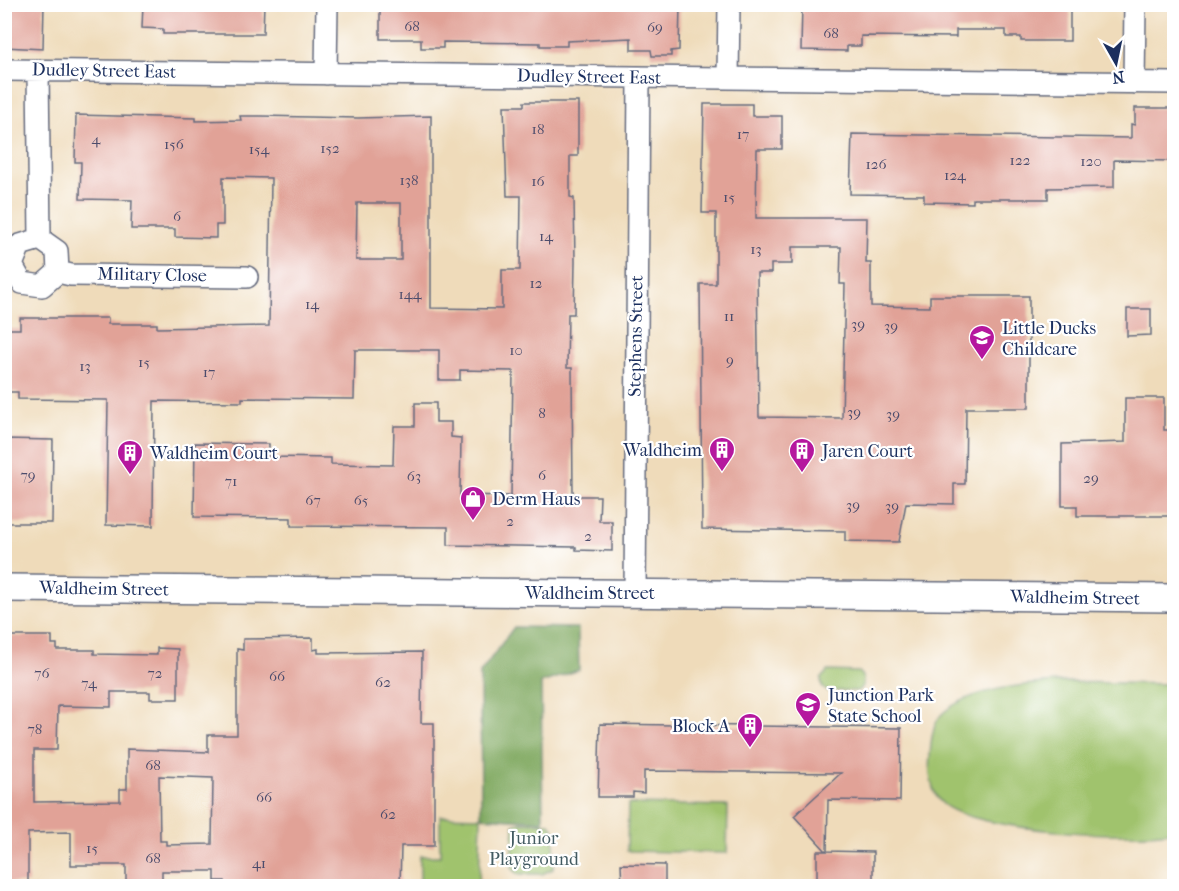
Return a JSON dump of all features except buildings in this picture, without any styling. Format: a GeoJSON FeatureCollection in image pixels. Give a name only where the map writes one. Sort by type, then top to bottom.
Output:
{"type":"FeatureCollection","features":[{"type":"Feature","properties":{"kind":"street"},"geometry":{"type":"LineString","coordinates":[[326,74],[327,4]]}},
{"type":"Feature","properties":{"kind":"street"},"geometry":{"type":"LineString","coordinates":[[728,78],[729,4]]}},
{"type":"Feature","properties":{"kind":"street"},"geometry":{"type":"LineString","coordinates":[[1134,83],[1135,4]]}},
{"type":"Feature","properties":{"kind":"street","name":"Dudley Street East"},"geometry":{"type":"LineString","coordinates":[[4,70],[1174,83]]}},
{"type":"Feature","properties":{"kind":"street"},"geometry":{"type":"LineString","coordinates":[[38,71],[40,239],[57,251],[58,272]]}},
{"type":"Feature","properties":{"kind":"street","name":"Stephens Street"},"geometry":{"type":"LineString","coordinates":[[635,594],[639,78]]}},
{"type":"Feature","properties":{"kind":"street","name":"Military Close"},"geometry":{"type":"LineString","coordinates":[[40,239],[20,245],[12,265],[22,283],[42,286],[58,272],[247,277]]}},
{"type":"Feature","properties":{"kind":"street","name":"Waldheim Street"},"geometry":{"type":"LineString","coordinates":[[4,588],[1174,598]]}},
{"type":"Feature","properties":{"kind":"green space"},"geometry":{"type":"Polygon","coordinates":[[[514,627],[578,628],[579,670],[541,683],[543,821],[481,817],[480,673],[514,627]]]}},
{"type":"Feature","properties":{"kind":"green space"},"geometry":{"type":"Polygon","coordinates":[[[828,671],[859,672],[863,678],[863,686],[858,691],[827,691],[822,687],[821,678],[828,671]]]}},
{"type":"Feature","properties":{"kind":"green space"},"geometry":{"type":"Polygon","coordinates":[[[1061,682],[1174,684],[1174,831],[1125,834],[1018,827],[959,813],[938,799],[931,781],[929,761],[934,727],[943,713],[968,698],[983,693],[1016,686],[1061,682]]]}},
{"type":"Feature","properties":{"kind":"green space"},"geometry":{"type":"Polygon","coordinates":[[[628,804],[728,806],[727,853],[627,851],[628,804]]]}},
{"type":"Feature","properties":{"kind":"green space"},"geometry":{"type":"Polygon","coordinates":[[[440,816],[481,817],[479,886],[420,886],[420,856],[440,856],[440,816]]]}},
{"type":"Feature","properties":{"kind":"green space","name":"Junior Playground"},"geometry":{"type":"Polygon","coordinates":[[[520,822],[550,823],[555,832],[553,869],[542,874],[517,874],[512,867],[514,825],[520,822]]]}},
{"type":"Feature","properties":{"kind":"place","name":"Little Ducks Childcare"},"geometry":{"type":"Point","coordinates":[982,361]}},
{"type":"Feature","properties":{"kind":"place","name":"Waldheim"},"geometry":{"type":"Point","coordinates":[722,473]}},
{"type":"Feature","properties":{"kind":"place","name":"Jaren Court"},"geometry":{"type":"Point","coordinates":[802,474]}},
{"type":"Feature","properties":{"kind":"place","name":"Waldheim Court"},"geometry":{"type":"Point","coordinates":[130,476]}},
{"type":"Feature","properties":{"kind":"place","name":"Derm Haus"},"geometry":{"type":"Point","coordinates":[473,522]}},
{"type":"Feature","properties":{"kind":"place","name":"Junction Park State School"},"geometry":{"type":"Point","coordinates":[808,728]}},
{"type":"Feature","properties":{"kind":"place","name":"Block A"},"geometry":{"type":"Point","coordinates":[750,749]}}]}
